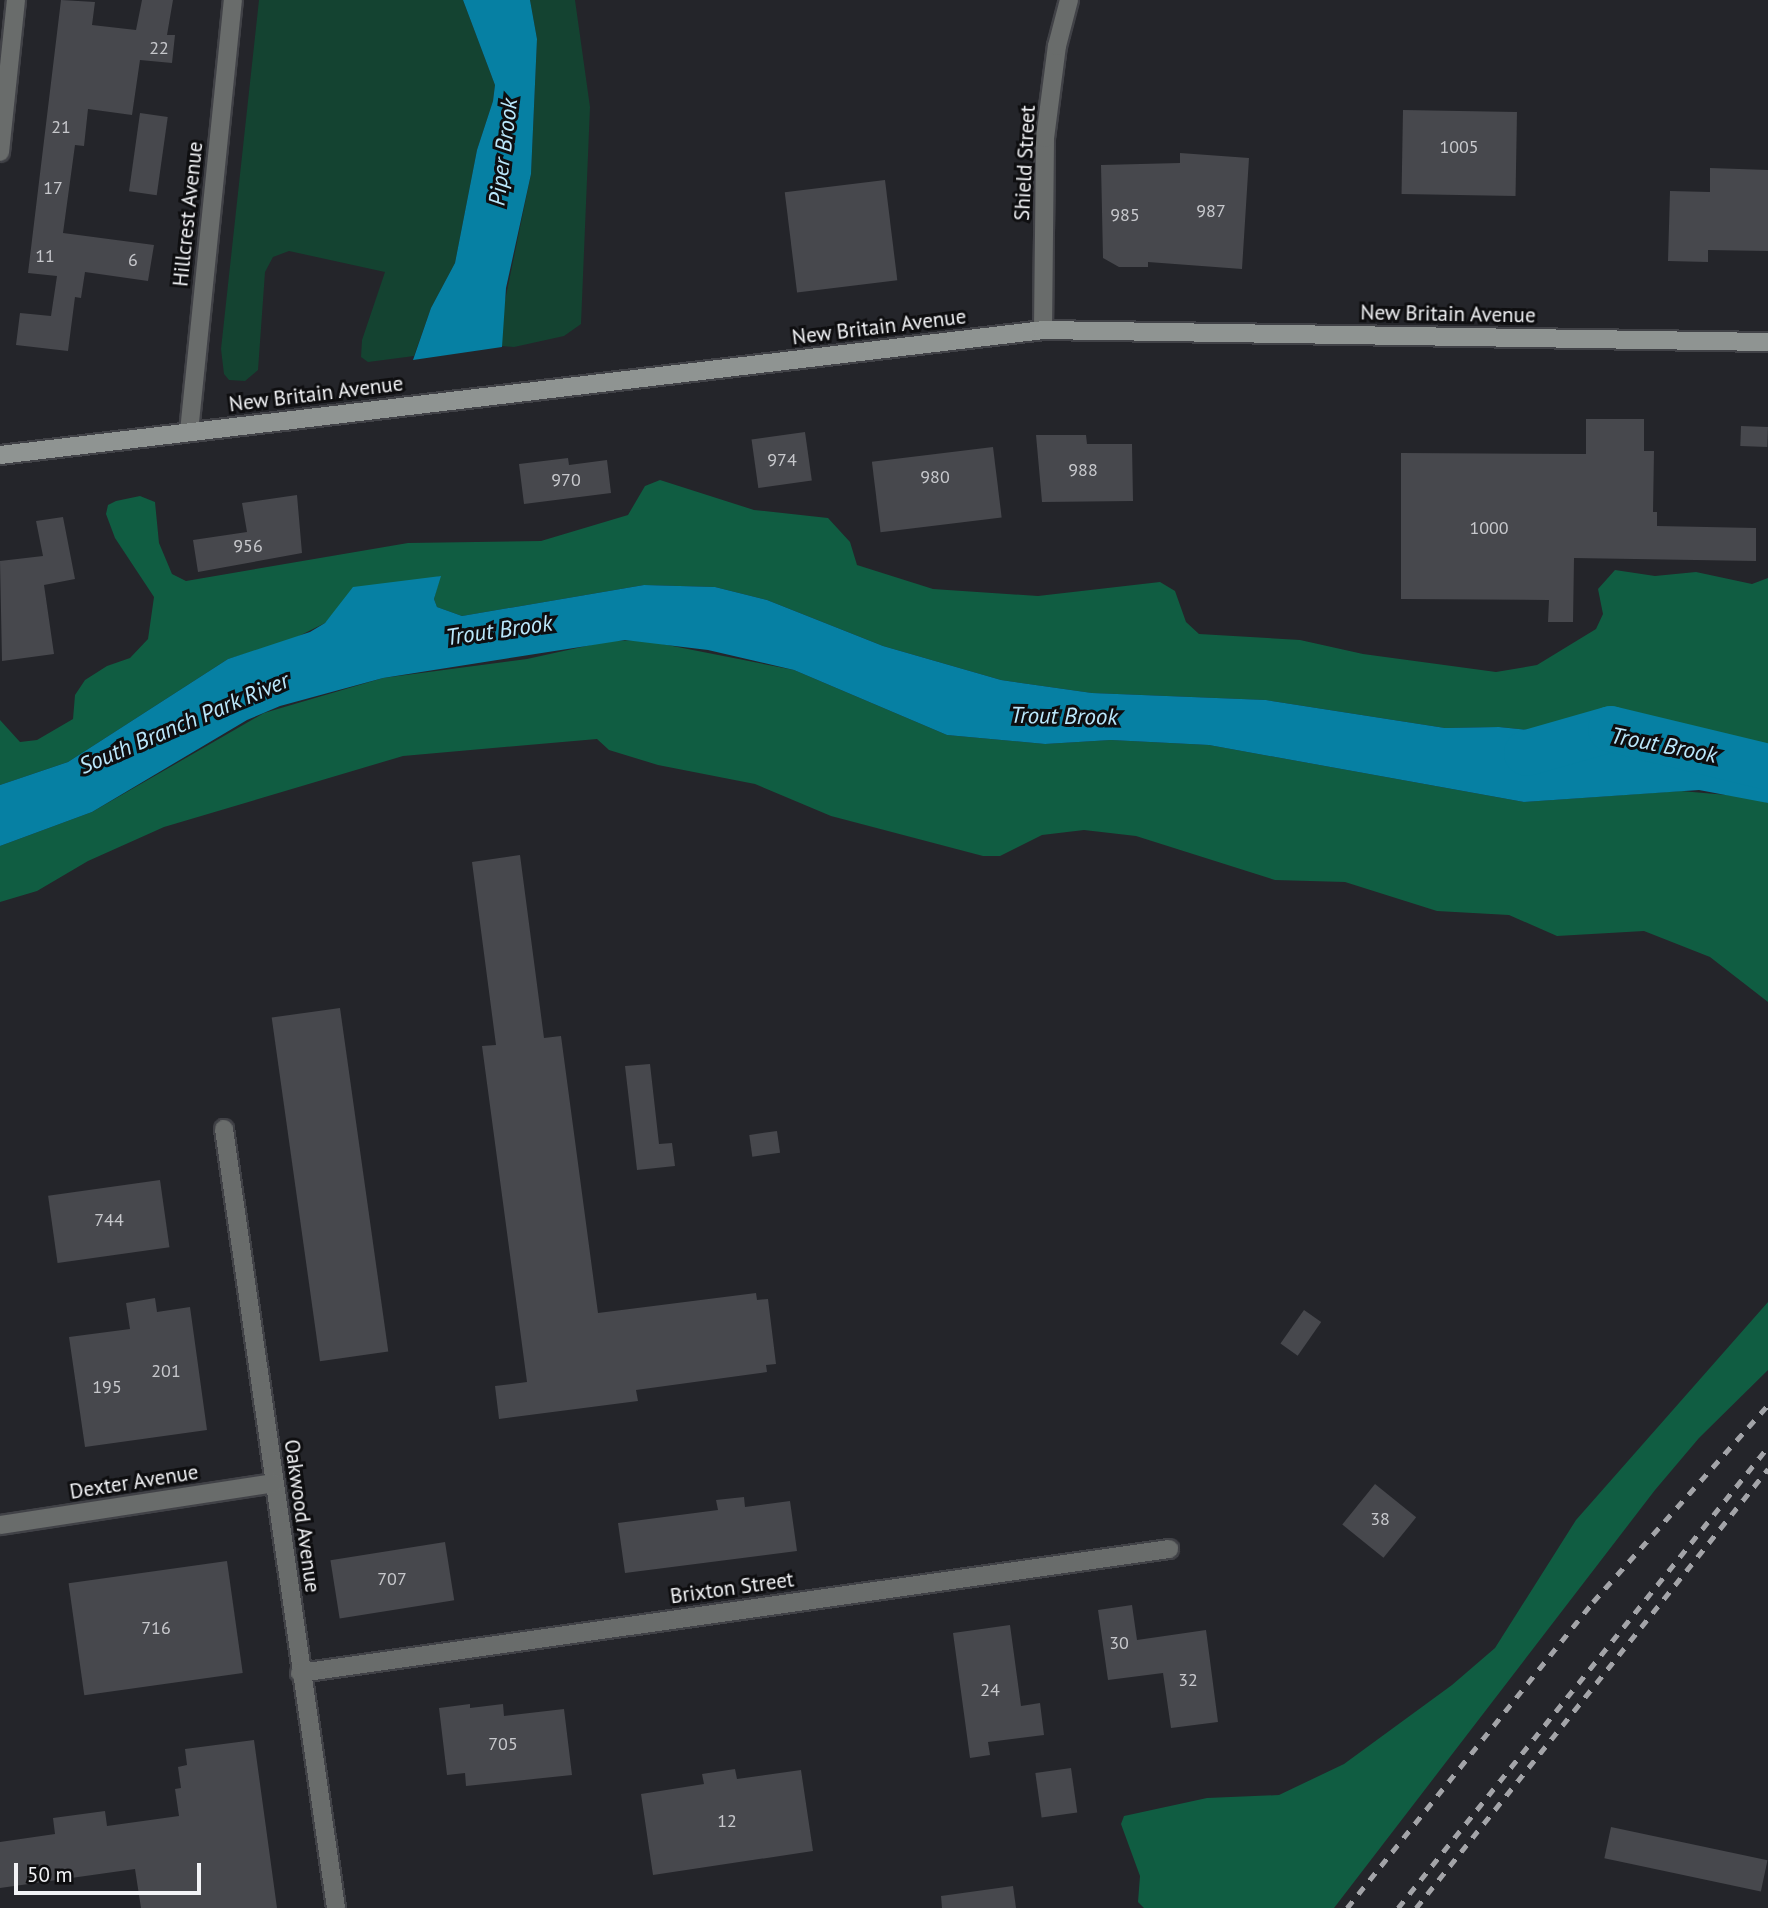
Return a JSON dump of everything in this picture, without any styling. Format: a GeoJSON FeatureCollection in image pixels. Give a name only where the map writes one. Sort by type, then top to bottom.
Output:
{"type":"FeatureCollection","features":[{"type":"Feature","properties":{"kind":"main road","name":"New Britain Avenue"},"geometry":{"type":"LineString","coordinates":[[0,455],[1043,330],[1768,342]]}},
{"type":"Feature","properties":{"kind":"street"},"geometry":{"type":"LineString","coordinates":[[0,152],[16,0]]}},
{"type":"Feature","properties":{"kind":"street","name":"Hillcrest Avenue"},"geometry":{"type":"LineString","coordinates":[[189,432],[233,0]]}},
{"type":"Feature","properties":{"kind":"street","name":"Shield Street"},"geometry":{"type":"LineString","coordinates":[[1043,330],[1045,138],[1057,46],[1069,0]]}},
{"type":"Feature","properties":{"kind":"street","name":"Oakwood Avenue"},"geometry":{"type":"LineString","coordinates":[[224,1129],[300,1673],[336,1908]]}},
{"type":"Feature","properties":{"kind":"street","name":"Dexter Avenue"},"geometry":{"type":"LineString","coordinates":[[0,1525],[274,1483]]}},
{"type":"Feature","properties":{"kind":"street","name":"Brixton Street"},"geometry":{"type":"LineString","coordinates":[[300,1673],[1169,1549]]}},
{"type":"Feature","properties":{"kind":"green space"},"geometry":{"type":"Polygon","coordinates":[[[259,0],[463,0],[495,85],[493,101],[477,150],[455,263],[431,308],[414,356],[368,362],[361,357],[362,340],[385,272],[289,251],[273,257],[265,272],[258,370],[245,381],[229,380],[224,374],[221,349],[259,0]]]}},
{"type":"Feature","properties":{"kind":"green space"},"geometry":{"type":"Polygon","coordinates":[[[530,0],[575,0],[590,107],[581,324],[564,336],[514,347],[502,346],[501,320],[531,174],[537,39],[530,0]]]}},
{"type":"Feature","properties":{"kind":"green space"},"geometry":{"type":"Polygon","coordinates":[[[660,480],[754,510],[828,518],[850,542],[857,565],[933,589],[1038,596],[1160,582],[1175,591],[1186,622],[1199,634],[1300,640],[1363,654],[1496,672],[1537,665],[1596,629],[1603,614],[1598,589],[1615,570],[1655,576],[1696,572],[1752,584],[1768,578],[1768,750],[1650,733],[1585,736],[1499,727],[1445,728],[1266,700],[1092,693],[1001,680],[883,646],[767,600],[715,587],[644,585],[462,616],[437,607],[434,599],[440,576],[334,613],[325,623],[293,639],[228,659],[68,762],[0,785],[0,720],[20,742],[37,740],[73,719],[75,695],[85,680],[107,666],[130,658],[148,639],[154,597],[115,538],[106,514],[108,505],[116,501],[140,496],[155,502],[159,543],[172,574],[186,581],[408,543],[541,541],[628,515],[645,486],[660,480]]]}},
{"type":"Feature","properties":{"kind":"green space"},"geometry":{"type":"Polygon","coordinates":[[[642,640],[794,670],[947,735],[1045,744],[1111,740],[1209,745],[1524,802],[1681,791],[1750,797],[1768,803],[1768,1002],[1710,957],[1644,931],[1557,936],[1509,915],[1437,911],[1345,882],[1275,880],[1136,836],[1084,830],[1042,835],[1000,856],[983,856],[831,816],[755,784],[658,765],[609,750],[597,739],[403,756],[164,827],[88,861],[37,891],[0,902],[0,846],[92,812],[264,713],[383,678],[527,659],[609,641],[642,640]]]}},
{"type":"Feature","properties":{"kind":"green space"},"geometry":{"type":"Polygon","coordinates":[[[1768,1302],[1768,1370],[1699,1438],[1655,1490],[1334,1908],[1144,1908],[1138,1902],[1140,1876],[1121,1824],[1124,1816],[1207,1798],[1279,1795],[1344,1764],[1452,1685],[1495,1648],[1576,1520],[1768,1302]]]}},
{"type":"Feature","properties":{"kind":"water","name":"Piper Brook"},"geometry":{"type":"Polygon","coordinates":[[[463,0],[530,0],[537,39],[531,174],[506,288],[502,347],[413,360],[431,308],[455,263],[477,150],[493,101],[495,85],[463,0]]]}},
{"type":"Feature","properties":{"kind":"water","name":"South Branch Park River"},"geometry":{"type":"Polygon","coordinates":[[[441,576],[434,599],[437,607],[462,616],[644,585],[715,587],[767,600],[883,646],[1001,680],[1092,693],[1266,700],[1445,728],[1499,727],[1585,736],[1650,733],[1750,745],[1768,750],[1768,803],[1699,790],[1524,802],[1209,745],[1111,740],[1045,744],[947,735],[794,670],[708,650],[625,640],[383,678],[280,706],[247,720],[92,812],[0,846],[0,785],[68,762],[228,659],[310,632],[325,623],[353,587],[441,576]]]}},
{"type":"Feature","properties":{"kind":"building"},"geometry":{"type":"Polygon","coordinates":[[[61,0],[95,2],[92,25],[136,30],[142,0],[173,0],[167,35],[175,35],[172,63],[140,60],[132,115],[88,109],[84,146],[75,145],[63,233],[154,245],[148,281],[85,272],[81,298],[75,297],[68,351],[16,345],[20,313],[51,316],[57,276],[28,273],[61,0]]]}},
{"type":"Feature","properties":{"kind":"building"},"geometry":{"type":"Polygon","coordinates":[[[1403,110],[1517,112],[1516,196],[1402,194],[1403,110]]]}},
{"type":"Feature","properties":{"kind":"building"},"geometry":{"type":"Polygon","coordinates":[[[140,113],[168,117],[157,195],[129,191],[140,113]]]}},
{"type":"Feature","properties":{"kind":"building"},"geometry":{"type":"Polygon","coordinates":[[[1180,153],[1249,158],[1242,269],[1148,262],[1148,267],[1119,267],[1103,258],[1101,165],[1180,163],[1180,153]]]}},
{"type":"Feature","properties":{"kind":"building"},"geometry":{"type":"Polygon","coordinates":[[[1710,168],[1768,170],[1768,251],[1708,250],[1708,262],[1668,261],[1670,191],[1710,192],[1710,168]]]}},
{"type":"Feature","properties":{"kind":"building"},"geometry":{"type":"Polygon","coordinates":[[[885,180],[897,280],[797,293],[785,192],[885,180]]]}},
{"type":"Feature","properties":{"kind":"building"},"geometry":{"type":"Polygon","coordinates":[[[1586,419],[1644,419],[1644,451],[1654,451],[1653,512],[1657,512],[1657,526],[1756,528],[1756,561],[1574,558],[1573,622],[1548,622],[1549,600],[1401,599],[1401,453],[1586,454],[1586,419]]]}},
{"type":"Feature","properties":{"kind":"building"},"geometry":{"type":"Polygon","coordinates":[[[1741,426],[1768,427],[1767,447],[1740,446],[1741,426]]]}},
{"type":"Feature","properties":{"kind":"building"},"geometry":{"type":"Polygon","coordinates":[[[805,432],[812,481],[758,488],[752,440],[805,432]]]}},
{"type":"Feature","properties":{"kind":"building"},"geometry":{"type":"Polygon","coordinates":[[[1036,435],[1086,435],[1087,444],[1132,444],[1133,501],[1042,502],[1036,435]]]}},
{"type":"Feature","properties":{"kind":"building"},"geometry":{"type":"Polygon","coordinates":[[[993,447],[1002,517],[881,532],[872,462],[993,447]]]}},
{"type":"Feature","properties":{"kind":"building"},"geometry":{"type":"Polygon","coordinates":[[[568,458],[569,465],[607,460],[611,493],[524,504],[519,464],[568,458]]]}},
{"type":"Feature","properties":{"kind":"building"},"geometry":{"type":"Polygon","coordinates":[[[297,495],[302,553],[198,572],[193,540],[247,532],[242,503],[297,495]]]}},
{"type":"Feature","properties":{"kind":"building"},"geometry":{"type":"Polygon","coordinates":[[[63,517],[75,579],[44,585],[54,654],[2,661],[0,561],[43,556],[36,521],[63,517]]]}},
{"type":"Feature","properties":{"kind":"building"},"geometry":{"type":"Polygon","coordinates":[[[520,855],[544,1038],[561,1036],[598,1313],[756,1293],[757,1300],[768,1299],[776,1364],[766,1365],[767,1372],[636,1390],[638,1401],[499,1419],[495,1386],[527,1382],[482,1046],[496,1045],[472,862],[520,855]]]}},
{"type":"Feature","properties":{"kind":"building"},"geometry":{"type":"Polygon","coordinates":[[[340,1008],[388,1352],[320,1361],[272,1018],[340,1008]]]}},
{"type":"Feature","properties":{"kind":"building"},"geometry":{"type":"Polygon","coordinates":[[[650,1064],[659,1144],[672,1143],[675,1166],[637,1170],[625,1066],[650,1064]]]}},
{"type":"Feature","properties":{"kind":"building"},"geometry":{"type":"Polygon","coordinates":[[[777,1131],[780,1153],[752,1157],[749,1135],[777,1131]]]}},
{"type":"Feature","properties":{"kind":"building"},"geometry":{"type":"Polygon","coordinates":[[[160,1180],[169,1247],[58,1263],[48,1196],[160,1180]]]}},
{"type":"Feature","properties":{"kind":"building"},"geometry":{"type":"Polygon","coordinates":[[[155,1298],[157,1312],[190,1307],[207,1430],[85,1447],[69,1337],[130,1329],[126,1303],[155,1298]]]}},
{"type":"Feature","properties":{"kind":"building"},"geometry":{"type":"Polygon","coordinates":[[[1304,1310],[1321,1322],[1298,1356],[1280,1344],[1304,1310]]]}},
{"type":"Feature","properties":{"kind":"building"},"geometry":{"type":"Polygon","coordinates":[[[1375,1484],[1416,1517],[1383,1558],[1342,1524],[1375,1484]]]}},
{"type":"Feature","properties":{"kind":"building"},"geometry":{"type":"Polygon","coordinates":[[[744,1497],[745,1507],[790,1501],[797,1551],[625,1573],[618,1523],[718,1510],[716,1500],[744,1497]]]}},
{"type":"Feature","properties":{"kind":"building"},"geometry":{"type":"Polygon","coordinates":[[[445,1542],[454,1600],[340,1618],[330,1560],[445,1542]]]}},
{"type":"Feature","properties":{"kind":"building"},"geometry":{"type":"Polygon","coordinates":[[[227,1561],[243,1673],[84,1695],[69,1583],[227,1561]]]}},
{"type":"Feature","properties":{"kind":"building"},"geometry":{"type":"Polygon","coordinates":[[[1132,1605],[1137,1640],[1206,1630],[1218,1722],[1171,1728],[1163,1673],[1108,1680],[1098,1610],[1132,1605]]]}},
{"type":"Feature","properties":{"kind":"building"},"geometry":{"type":"Polygon","coordinates":[[[1010,1625],[1021,1706],[1040,1703],[1044,1735],[988,1742],[990,1755],[970,1758],[953,1633],[1010,1625]]]}},
{"type":"Feature","properties":{"kind":"building"},"geometry":{"type":"Polygon","coordinates":[[[470,1704],[470,1708],[503,1704],[504,1716],[564,1709],[572,1775],[466,1786],[465,1773],[447,1775],[439,1708],[470,1704]]]}},
{"type":"Feature","properties":{"kind":"building"},"geometry":{"type":"Polygon","coordinates":[[[254,1740],[277,1908],[141,1908],[135,1869],[0,1888],[0,1842],[55,1834],[53,1818],[105,1811],[107,1826],[179,1816],[175,1789],[181,1788],[178,1767],[187,1765],[185,1749],[254,1740]]]}},
{"type":"Feature","properties":{"kind":"building"},"geometry":{"type":"Polygon","coordinates":[[[1071,1768],[1077,1813],[1042,1818],[1035,1773],[1071,1768]]]}},
{"type":"Feature","properties":{"kind":"building"},"geometry":{"type":"Polygon","coordinates":[[[735,1769],[737,1779],[801,1770],[813,1851],[653,1875],[641,1794],[704,1784],[702,1774],[735,1769]]]}},
{"type":"Feature","properties":{"kind":"building"},"geometry":{"type":"Polygon","coordinates":[[[1611,1827],[1768,1860],[1761,1892],[1604,1858],[1611,1827]]]}},
{"type":"Feature","properties":{"kind":"building"},"geometry":{"type":"Polygon","coordinates":[[[1013,1886],[1016,1908],[942,1908],[941,1896],[1013,1886]]]}},
{"type":"Feature","properties":{"kind":"waterway","name":"Trout Brook"},"geometry":{"type":"LineString","coordinates":[[1527,753],[1611,729],[1768,767]]}},
{"type":"Feature","properties":{"kind":"railway"},"geometry":{"type":"LineString","coordinates":[[1347,1908],[1593,1602],[1768,1405]]}},
{"type":"Feature","properties":{"kind":"railway"},"geometry":{"type":"LineString","coordinates":[[1398,1908],[1768,1447]]}},
{"type":"Feature","properties":{"kind":"railway"},"geometry":{"type":"LineString","coordinates":[[1416,1908],[1768,1469]]}}]}
